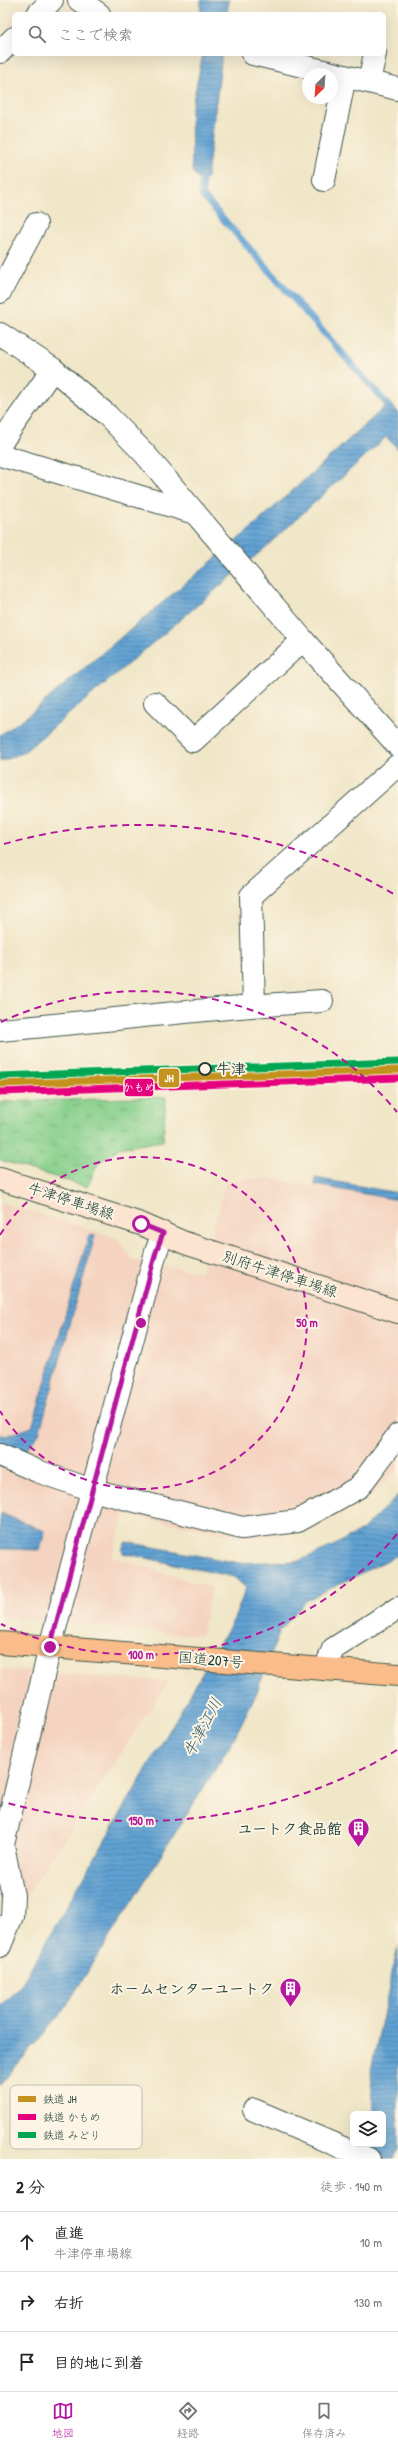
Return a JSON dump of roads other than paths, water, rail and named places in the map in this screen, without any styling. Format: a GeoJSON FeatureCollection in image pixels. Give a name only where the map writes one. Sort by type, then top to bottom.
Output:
{"type":"FeatureCollection","features":[{"type":"Feature","properties":{"kind":"highway","name":"国道207号"},"geometry":{"type":"LineString","coordinates":[[0,1643],[398,1675]]}},
{"type":"Feature","properties":{"kind":"main road","name":"牛津停車場線"},"geometry":{"type":"LineString","coordinates":[[0,1179],[141,1224],[163,1233]]}},
{"type":"Feature","properties":{"kind":"main road","name":"別府牛津停車場線"},"geometry":{"type":"LineString","coordinates":[[163,1233],[185,1243],[398,1312]]}},
{"type":"Feature","properties":{"kind":"street"},"geometry":{"type":"LineString","coordinates":[[40,12],[52,0]]}},
{"type":"Feature","properties":{"kind":"street"},"geometry":{"type":"LineString","coordinates":[[79,0],[96,12]]}},
{"type":"Feature","properties":{"kind":"street"},"geometry":{"type":"LineString","coordinates":[[261,56],[398,89]]}},
{"type":"Feature","properties":{"kind":"street"},"geometry":{"type":"LineString","coordinates":[[369,81],[375,56]]}},
{"type":"Feature","properties":{"kind":"street"},"geometry":{"type":"LineString","coordinates":[[324,180],[345,76]]}},
{"type":"Feature","properties":{"kind":"street"},"geometry":{"type":"LineString","coordinates":[[0,292],[36,224]]}},
{"type":"Feature","properties":{"kind":"street"},"geometry":{"type":"LineString","coordinates":[[0,334],[53,369],[107,415],[144,453],[302,640],[398,746]]}},
{"type":"Feature","properties":{"kind":"street"},"geometry":{"type":"LineString","coordinates":[[0,444],[53,369]]}},
{"type":"Feature","properties":{"kind":"street"},"geometry":{"type":"LineString","coordinates":[[0,455],[195,513]]}},
{"type":"Feature","properties":{"kind":"street"},"geometry":{"type":"LineString","coordinates":[[155,703],[193,741],[302,640]]}},
{"type":"Feature","properties":{"kind":"street"},"geometry":{"type":"LineString","coordinates":[[254,1005],[251,896],[398,765]]}},
{"type":"Feature","properties":{"kind":"street"},"geometry":{"type":"LineString","coordinates":[[0,1030],[141,1018],[254,1005],[322,1001]]}},
{"type":"Feature","properties":{"kind":"street"},"geometry":{"type":"LineString","coordinates":[[0,1946],[12,1916],[13,1896],[3,1845],[50,1647],[156,1252],[163,1233]]}},
{"type":"Feature","properties":{"kind":"street"},"geometry":{"type":"LineString","coordinates":[[0,1455],[37,1472],[92,1490],[242,1528],[298,1521],[359,1487],[398,1435]]}},
{"type":"Feature","properties":{"kind":"street"},"geometry":{"type":"LineString","coordinates":[[317,1668],[333,1649],[398,1608]]}},
{"type":"Feature","properties":{"kind":"street"},"geometry":{"type":"LineString","coordinates":[[254,2110],[367,2158]]}},
{"type":"Feature","properties":{"kind":"water"},"geometry":{"type":"Polygon","coordinates":[[[201,0],[229,0],[227,12],[200,12],[201,0]]]}},
{"type":"Feature","properties":{"kind":"water"},"geometry":{"type":"Polygon","coordinates":[[[203,56],[222,56],[207,178],[202,184],[192,171],[191,111],[203,56]]]}},
{"type":"Feature","properties":{"kind":"water"},"geometry":{"type":"Polygon","coordinates":[[[389,403],[398,412],[398,449],[386,437],[265,548],[24,752],[0,762],[0,735],[26,717],[249,530],[389,403]]]}},
{"type":"Feature","properties":{"kind":"water"},"geometry":{"type":"Polygon","coordinates":[[[315,1178],[398,1193],[398,1200],[315,1185],[315,1178]]]}},
{"type":"Feature","properties":{"kind":"water"},"geometry":{"type":"Polygon","coordinates":[[[89,1235],[95,1236],[39,1434],[25,1451],[0,1444],[0,1434],[6,1436],[32,1427],[89,1235]]]}},
{"type":"Feature","properties":{"kind":"water","name":"牛津江川"},"geometry":{"type":"Polygon","coordinates":[[[398,1495],[398,1555],[307,1600],[280,1630],[257,1692],[230,1746],[63,2011],[0,2085],[0,2006],[21,1985],[234,1619],[246,1588],[234,1577],[123,1553],[122,1549],[126,1542],[239,1563],[299,1561],[335,1545],[362,1530],[398,1495]]]}},
{"type":"Feature","properties":{"kind":"water"},"geometry":{"type":"Polygon","coordinates":[[[0,1513],[45,1531],[40,1550],[0,1549],[0,1513]]]}},
{"type":"Feature","properties":{"kind":"water"},"geometry":{"type":"Polygon","coordinates":[[[398,1946],[398,2149],[394,2159],[370,2159],[372,2147],[386,2147],[386,2111],[373,2111],[371,2070],[398,1946]]]}},
{"type":"Feature","properties":{"kind":"waterway"},"geometry":{"type":"LineString","coordinates":[[202,184],[202,195],[387,404]]}},
{"type":"Feature","properties":{"kind":"rail line","name":"みどり"},"geometry":{"type":"LineString","coordinates":[[0,1076],[398,1062]]}},
{"type":"Feature","properties":{"kind":"rail line","name":"JH"},"geometry":{"type":"LineString","coordinates":[[0,1084],[398,1070]]}},
{"type":"Feature","properties":{"kind":"rail line","name":"かもめ"},"geometry":{"type":"LineString","coordinates":[[0,1092],[398,1078]]}},
{"type":"Feature","properties":{"kind":"place","name":"牛津"},"geometry":{"type":"Point","coordinates":[205,1069]}},
{"type":"Feature","properties":{"kind":"place","name":"ユートク食品館"},"geometry":{"type":"Point","coordinates":[358,1848]}},
{"type":"Feature","properties":{"kind":"place","name":"ホ－ムセンターユートク"},"geometry":{"type":"Point","coordinates":[290,2008]}}]}
